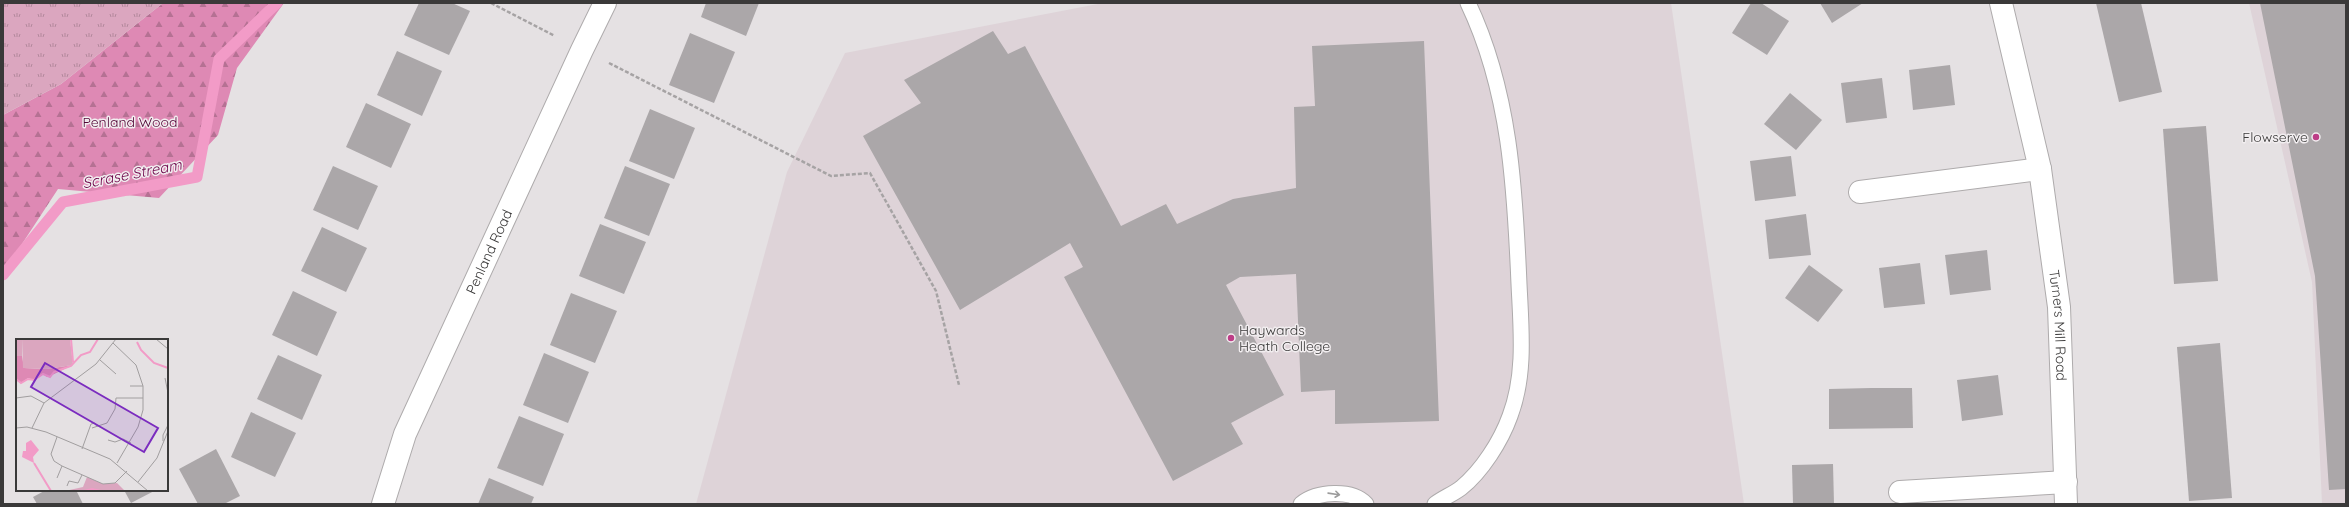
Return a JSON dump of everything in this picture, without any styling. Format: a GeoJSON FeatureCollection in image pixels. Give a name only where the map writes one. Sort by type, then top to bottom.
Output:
{"type":"FeatureCollection","features":[{"type":"Feature","properties":{"kind":"street","name":"Penland Road"},"geometry":{"type":"LineString","coordinates":[[383,504],[405,434],[582,50],[606,3]]}},
{"type":"Feature","properties":{"kind":"street","name":"Turners Mill Road"},"geometry":{"type":"LineString","coordinates":[[2001,3],[2040,169],[2059,307],[2066,504]]}},
{"type":"Feature","properties":{"kind":"street"},"geometry":{"type":"LineString","coordinates":[[1860,192],[2040,169]]}},
{"type":"Feature","properties":{"kind":"street"},"geometry":{"type":"LineString","coordinates":[[1898,498],[2066,482]]}},
{"type":"Feature","properties":{"kind":"lane"},"geometry":{"type":"LineString","coordinates":[[1435,504],[1461,487],[1488,458],[1510,417],[1520,384],[1521,330],[1517,238],[1509,146],[1499,90],[1478,24],[1468,3]]}},
{"type":"Feature","properties":{"kind":"lane"},"geometry":{"type":"LineString","coordinates":[[1301,504],[1327,493],[1360,498],[1366,504]]}},
{"type":"Feature","properties":{"kind":"path"},"geometry":{"type":"LineString","coordinates":[[491,3],[831,176],[870,173],[936,291],[959,385]]}},
{"type":"Feature","properties":{"kind":"shaded area","name":"Haywards Heath College"},"geometry":{"type":"Polygon","coordinates":[[[1103,3],[1671,3],[1744,504],[696,504],[787,172],[845,53],[1103,3]]]}},
{"type":"Feature","properties":{"kind":"shaded area","name":"Flowserve"},"geometry":{"type":"Polygon","coordinates":[[[2249,3],[2346,3],[2346,504],[2322,504],[2312,282],[2249,3]]]}},
{"type":"Feature","properties":{"kind":"green space"},"geometry":{"type":"Polygon","coordinates":[[[3,3],[163,3],[61,84],[3,115],[3,3]]]}},
{"type":"Feature","properties":{"kind":"green space","name":"Penland Wood"},"geometry":{"type":"Polygon","coordinates":[[[163,3],[284,3],[237,68],[218,135],[159,198],[58,189],[3,273],[3,115],[61,84],[163,3]]]}},
{"type":"Feature","properties":{"kind":"building"},"geometry":{"type":"Polygon","coordinates":[[[419,3],[452,3],[470,11],[449,55],[404,35],[419,3]]]}},
{"type":"Feature","properties":{"kind":"building"},"geometry":{"type":"Polygon","coordinates":[[[706,3],[759,3],[746,36],[701,17],[706,3]]]}},
{"type":"Feature","properties":{"kind":"building"},"geometry":{"type":"Polygon","coordinates":[[[1751,3],[1761,3],[1789,21],[1767,55],[1732,33],[1751,3]]]}},
{"type":"Feature","properties":{"kind":"building"},"geometry":{"type":"Polygon","coordinates":[[[1820,3],[1863,3],[1832,23],[1820,3]]]}},
{"type":"Feature","properties":{"kind":"building"},"geometry":{"type":"Polygon","coordinates":[[[2096,3],[2141,3],[2162,92],[2119,102],[2096,3]]]}},
{"type":"Feature","properties":{"kind":"building","name":"Flowserve"},"geometry":{"type":"Polygon","coordinates":[[[2260,3],[2346,3],[2346,489],[2329,490],[2315,276],[2260,3]]]}},
{"type":"Feature","properties":{"kind":"building"},"geometry":{"type":"Polygon","coordinates":[[[993,31],[1008,54],[1025,46],[1121,226],[1166,204],[1177,224],[1233,199],[1296,188],[1294,107],[1315,106],[1312,46],[1424,41],[1439,421],[1335,424],[1335,390],[1301,392],[1296,274],[1240,277],[1226,285],[1284,395],[1231,423],[1243,444],[1173,481],[1064,277],[1083,267],[1070,243],[960,310],[863,136],[921,103],[904,80],[993,31]]]}},
{"type":"Feature","properties":{"kind":"building"},"geometry":{"type":"Polygon","coordinates":[[[690,33],[735,52],[714,103],[669,85],[690,33]]]}},
{"type":"Feature","properties":{"kind":"building"},"geometry":{"type":"Polygon","coordinates":[[[397,51],[442,71],[422,116],[377,95],[397,51]]]}},
{"type":"Feature","properties":{"kind":"building"},"geometry":{"type":"Polygon","coordinates":[[[1950,65],[1955,105],[1913,110],[1909,70],[1950,65]]]}},
{"type":"Feature","properties":{"kind":"building"},"geometry":{"type":"Polygon","coordinates":[[[1882,78],[1887,118],[1846,123],[1841,83],[1882,78]]]}},
{"type":"Feature","properties":{"kind":"building"},"geometry":{"type":"Polygon","coordinates":[[[1790,93],[1822,120],[1796,150],[1764,124],[1790,93]]]}},
{"type":"Feature","properties":{"kind":"building"},"geometry":{"type":"Polygon","coordinates":[[[366,103],[411,124],[391,168],[346,147],[366,103]]]}},
{"type":"Feature","properties":{"kind":"building"},"geometry":{"type":"Polygon","coordinates":[[[650,109],[695,128],[674,179],[629,161],[650,109]]]}},
{"type":"Feature","properties":{"kind":"building"},"geometry":{"type":"Polygon","coordinates":[[[2206,126],[2218,281],[2174,284],[2163,129],[2206,126]]]}},
{"type":"Feature","properties":{"kind":"building"},"geometry":{"type":"Polygon","coordinates":[[[1791,156],[1796,196],[1755,201],[1750,161],[1791,156]]]}},
{"type":"Feature","properties":{"kind":"building"},"geometry":{"type":"Polygon","coordinates":[[[333,166],[378,186],[358,230],[313,210],[333,166]]]}},
{"type":"Feature","properties":{"kind":"building"},"geometry":{"type":"Polygon","coordinates":[[[625,166],[670,184],[649,236],[604,218],[625,166]]]}},
{"type":"Feature","properties":{"kind":"building"},"geometry":{"type":"Polygon","coordinates":[[[1806,214],[1811,255],[1769,259],[1765,220],[1806,214]]]}},
{"type":"Feature","properties":{"kind":"building"},"geometry":{"type":"Polygon","coordinates":[[[600,224],[646,242],[624,294],[579,276],[600,224]]]}},
{"type":"Feature","properties":{"kind":"building"},"geometry":{"type":"Polygon","coordinates":[[[322,227],[367,248],[346,292],[301,271],[322,227]]]}},
{"type":"Feature","properties":{"kind":"building"},"geometry":{"type":"Polygon","coordinates":[[[1987,250],[1991,290],[1950,295],[1945,255],[1987,250]]]}},
{"type":"Feature","properties":{"kind":"building"},"geometry":{"type":"Polygon","coordinates":[[[1920,263],[1925,304],[1884,308],[1879,268],[1920,263]]]}},
{"type":"Feature","properties":{"kind":"building"},"geometry":{"type":"Polygon","coordinates":[[[1809,265],[1843,290],[1818,322],[1785,298],[1809,265]]]}},
{"type":"Feature","properties":{"kind":"building"},"geometry":{"type":"Polygon","coordinates":[[[293,291],[337,312],[317,356],[272,335],[293,291]]]}},
{"type":"Feature","properties":{"kind":"building"},"geometry":{"type":"Polygon","coordinates":[[[571,293],[617,311],[595,363],[550,345],[571,293]]]}},
{"type":"Feature","properties":{"kind":"building"},"geometry":{"type":"Polygon","coordinates":[[[2220,343],[2232,498],[2189,501],[2177,347],[2220,343]]]}},
{"type":"Feature","properties":{"kind":"building"},"geometry":{"type":"Polygon","coordinates":[[[544,353],[589,372],[568,423],[523,405],[544,353]]]}},
{"type":"Feature","properties":{"kind":"building"},"geometry":{"type":"Polygon","coordinates":[[[278,355],[322,375],[302,420],[257,399],[278,355]]]}},
{"type":"Feature","properties":{"kind":"building"},"geometry":{"type":"Polygon","coordinates":[[[1998,375],[2003,415],[1962,421],[1957,380],[1998,375]]]}},
{"type":"Feature","properties":{"kind":"building"},"geometry":{"type":"Polygon","coordinates":[[[1912,388],[1913,428],[1829,429],[1829,389],[1912,388]]]}},
{"type":"Feature","properties":{"kind":"building"},"geometry":{"type":"Polygon","coordinates":[[[251,412],[296,433],[275,477],[231,457],[251,412]]]}},
{"type":"Feature","properties":{"kind":"building"},"geometry":{"type":"Polygon","coordinates":[[[519,416],[564,434],[543,486],[497,468],[519,416]]]}},
{"type":"Feature","properties":{"kind":"building"},"geometry":{"type":"Polygon","coordinates":[[[216,449],[240,496],[224,504],[198,504],[179,469],[216,449]]]}},
{"type":"Feature","properties":{"kind":"building"},"geometry":{"type":"Polygon","coordinates":[[[1833,464],[1834,504],[1793,504],[1792,465],[1833,464]]]}},
{"type":"Feature","properties":{"kind":"building"},"geometry":{"type":"Polygon","coordinates":[[[489,478],[534,497],[531,504],[478,504],[489,478]]]}},
{"type":"Feature","properties":{"kind":"building"},"geometry":{"type":"Polygon","coordinates":[[[44,491],[76,491],[83,504],[37,504],[33,497],[44,491]]]}},
{"type":"Feature","properties":{"kind":"building"},"geometry":{"type":"Polygon","coordinates":[[[125,491],[154,491],[131,503],[125,491]]]}},
{"type":"Feature","properties":{"kind":"waterway","name":"Scrase Stream"},"geometry":{"type":"LineString","coordinates":[[3,275],[63,202],[197,177],[219,59],[277,3]]}},
{"type":"Feature","properties":{"kind":"place","name":"Flowserve"},"geometry":{"type":"Point","coordinates":[2316,137]}},
{"type":"Feature","properties":{"kind":"place","name":"Haywards Heath College"},"geometry":{"type":"Point","coordinates":[1231,338]}}]}
